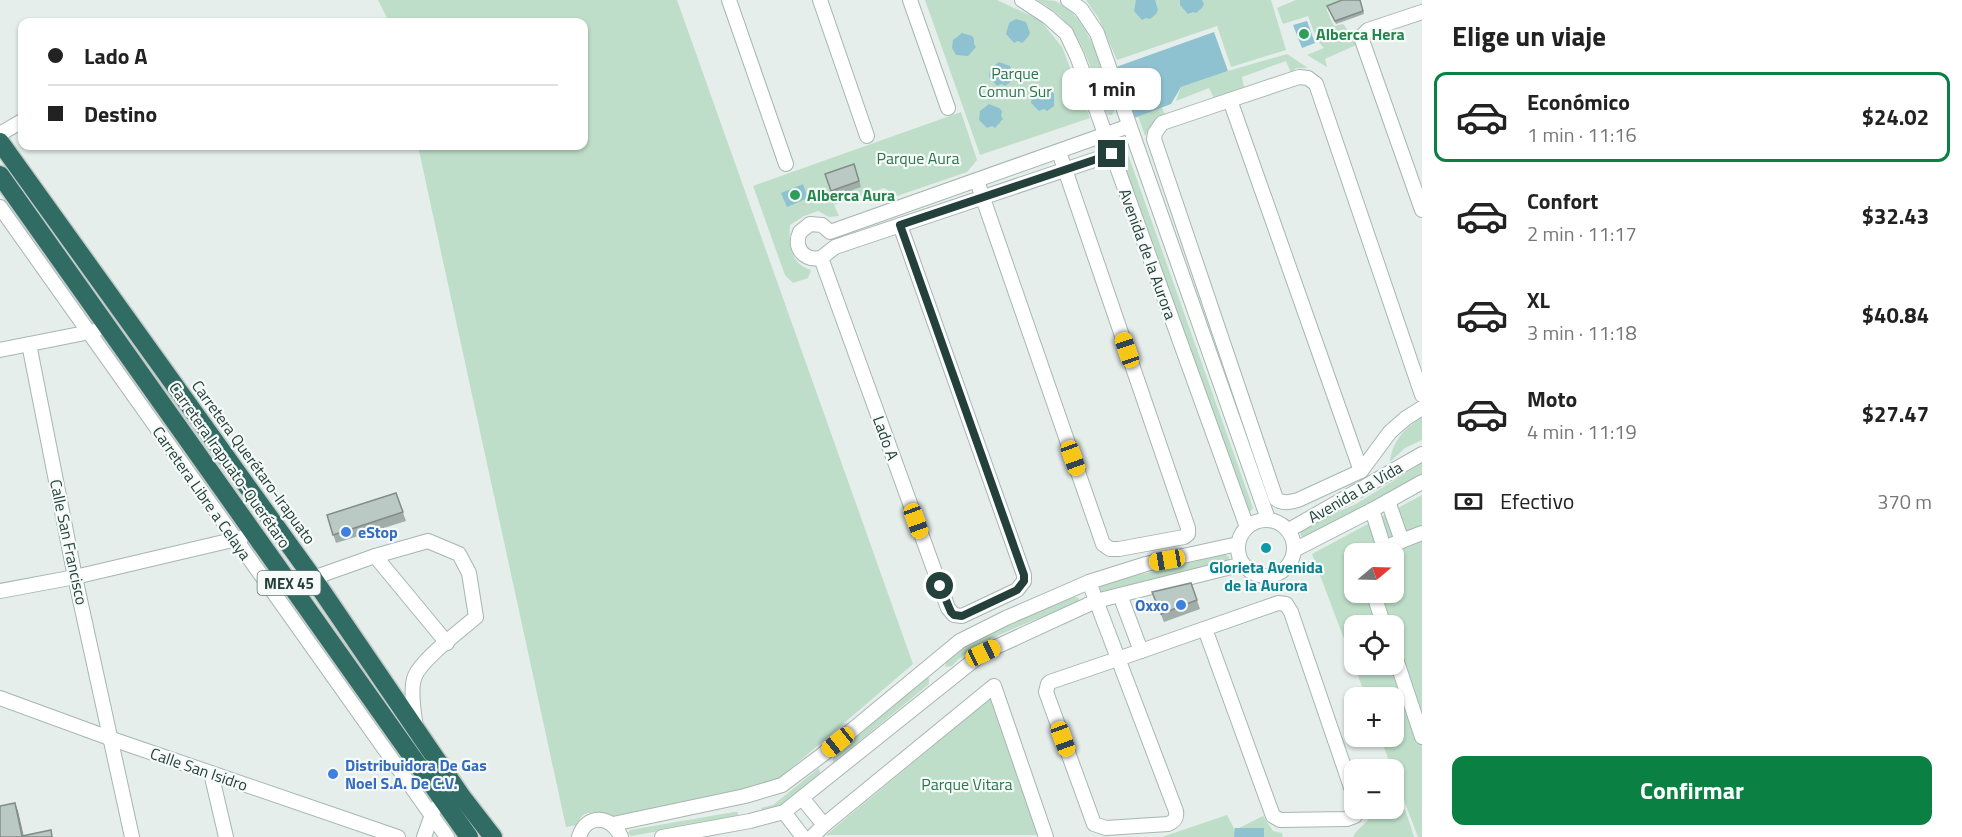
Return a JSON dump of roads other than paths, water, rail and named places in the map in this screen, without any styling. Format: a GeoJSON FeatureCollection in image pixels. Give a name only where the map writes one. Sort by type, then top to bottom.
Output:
{"type":"FeatureCollection","features":[{"type":"Feature","properties":{"kind":"highway","name":"Carretera Querétaro-Irapuato"},"geometry":{"type":"LineString","coordinates":[[0,142],[313,578],[493,837]]}},
{"type":"Feature","properties":{"kind":"highway","name":"Carretera Irapuato-Querétaro"},"geometry":{"type":"LineString","coordinates":[[0,175],[110,328],[466,837]]}},
{"type":"Feature","properties":{"kind":"street"},"geometry":{"type":"LineString","coordinates":[[729,0],[786,164]]}},
{"type":"Feature","properties":{"kind":"street"},"geometry":{"type":"LineString","coordinates":[[820,0],[867,136]]}},
{"type":"Feature","properties":{"kind":"street"},"geometry":{"type":"LineString","coordinates":[[910,0],[948,108]]}},
{"type":"Feature","properties":{"kind":"street","name":"Avenida de la Aurora"},"geometry":{"type":"LineString","coordinates":[[1022,0],[1048,16],[1066,33],[1077,56],[1246,527]]}},
{"type":"Feature","properties":{"kind":"street","name":"Avenida de la Aurora"},"geometry":{"type":"LineString","coordinates":[[1068,0],[1081,9],[1097,33],[1268,519]]}},
{"type":"Feature","properties":{"kind":"street"},"geometry":{"type":"LineString","coordinates":[[1422,12],[1368,30],[1362,36],[1422,210]]}},
{"type":"Feature","properties":{"kind":"street"},"geometry":{"type":"LineString","coordinates":[[1422,395],[1316,84],[1308,78],[1299,77],[1167,120],[1158,128],[1154,139],[1276,499],[1280,502],[1298,500],[1362,471],[1390,432],[1422,408]]}},
{"type":"Feature","properties":{"kind":"street"},"geometry":{"type":"LineString","coordinates":[[1230,100],[1362,471]]}},
{"type":"Feature","properties":{"kind":"street"},"geometry":{"type":"LineString","coordinates":[[0,134],[18,123]]}},
{"type":"Feature","properties":{"kind":"street"},"geometry":{"type":"LineString","coordinates":[[1112,154],[835,246],[821,258],[810,259],[799,249],[798,236],[807,226],[818,224],[830,231],[1129,126]]}},
{"type":"Feature","properties":{"kind":"street"},"geometry":{"type":"LineString","coordinates":[[977,181],[1103,544],[1110,549],[1119,549],[1184,537],[1188,534],[1188,528],[1059,152]]}},
{"type":"Feature","properties":{"kind":"street","name":"Carretera Libre a Celaya"},"geometry":{"type":"LineString","coordinates":[[0,207],[447,837]]}},
{"type":"Feature","properties":{"kind":"street","name":"Lado A"},"geometry":{"type":"LineString","coordinates":[[821,258],[948,608],[954,615],[962,616],[1017,590],[1024,581],[1024,575],[900,225]]}},
{"type":"Feature","properties":{"kind":"street"},"geometry":{"type":"LineString","coordinates":[[0,350],[110,328]]}},
{"type":"Feature","properties":{"kind":"street","name":"Calle San Francisco"},"geometry":{"type":"LineString","coordinates":[[29,344],[75,577],[132,837]]}},
{"type":"Feature","properties":{"kind":"street","name":"Avenida La Vida"},"geometry":{"type":"LineString","coordinates":[[1288,530],[1422,454]]}},
{"type":"Feature","properties":{"kind":"street","name":"Avenida La Vida"},"geometry":{"type":"LineString","coordinates":[[1296,549],[1422,482]]}},
{"type":"Feature","properties":{"kind":"street"},"geometry":{"type":"LineString","coordinates":[[1388,501],[1402,541]]}},
{"type":"Feature","properties":{"kind":"street"},"geometry":{"type":"LineString","coordinates":[[1372,510],[1382,543]]}},
{"type":"Feature","properties":{"kind":"street"},"geometry":{"type":"LineString","coordinates":[[1268,519],[1288,530],[1296,549],[1284,570],[1276,575],[1267,576],[1250,571],[1243,564],[1238,544],[1246,527],[1268,519]]}},
{"type":"Feature","properties":{"kind":"street"},"geometry":{"type":"LineString","coordinates":[[1397,543],[1422,533]]}},
{"type":"Feature","properties":{"kind":"street"},"geometry":{"type":"LineString","coordinates":[[0,591],[75,577],[255,535]]}},
{"type":"Feature","properties":{"kind":"street"},"geometry":{"type":"LineString","coordinates":[[313,578],[375,556],[428,541],[459,554],[469,573],[476,617],[426,660],[414,677],[413,711],[417,730]]}},
{"type":"Feature","properties":{"kind":"street"},"geometry":{"type":"LineString","coordinates":[[613,824],[745,796],[788,782],[960,642],[971,636],[1006,618],[1089,582],[1146,564],[1238,544]]}},
{"type":"Feature","properties":{"kind":"street"},"geometry":{"type":"LineString","coordinates":[[375,556],[447,643]]}},
{"type":"Feature","properties":{"kind":"street"},"geometry":{"type":"LineString","coordinates":[[662,837],[750,821],[784,812],[983,653],[1096,602],[1243,564]]}},
{"type":"Feature","properties":{"kind":"street"},"geometry":{"type":"LineString","coordinates":[[1089,582],[1096,602],[1118,659],[1176,811],[1175,819],[1168,824],[1106,828],[1094,824],[1046,692],[1046,687],[1050,682],[1118,659],[1205,629],[1271,604],[1286,604],[1291,612],[1344,767]]}},
{"type":"Feature","properties":{"kind":"street"},"geometry":{"type":"LineString","coordinates":[[1120,595],[1141,651]]}},
{"type":"Feature","properties":{"kind":"street"},"geometry":{"type":"LineString","coordinates":[[1205,629],[1273,816],[1280,820],[1347,819]]}},
{"type":"Feature","properties":{"kind":"street"},"geometry":{"type":"LineString","coordinates":[[935,662],[949,678]]}},
{"type":"Feature","properties":{"kind":"street"},"geometry":{"type":"LineString","coordinates":[[1401,675],[1422,737]]}},
{"type":"Feature","properties":{"kind":"street"},"geometry":{"type":"LineString","coordinates":[[812,837],[994,686],[1046,837]]}},
{"type":"Feature","properties":{"kind":"street","name":"Calle San Isidro"},"geometry":{"type":"LineString","coordinates":[[0,698],[112,740],[398,837]]}},
{"type":"Feature","properties":{"kind":"street"},"geometry":{"type":"LineString","coordinates":[[211,772],[226,837]]}},
{"type":"Feature","properties":{"kind":"street"},"geometry":{"type":"LineString","coordinates":[[424,837],[438,795]]}},
{"type":"Feature","properties":{"kind":"street"},"geometry":{"type":"LineString","coordinates":[[745,796],[750,821]]}},
{"type":"Feature","properties":{"kind":"street"},"geometry":{"type":"LineString","coordinates":[[802,798],[824,825]]}},
{"type":"Feature","properties":{"kind":"street"},"geometry":{"type":"LineString","coordinates":[[784,812],[803,837]]}},
{"type":"Feature","properties":{"kind":"street"},"geometry":{"type":"LineString","coordinates":[[579,837],[583,828],[594,820],[613,824],[621,837]]}},
{"type":"Feature","properties":{"kind":"water"},"geometry":{"type":"Polygon","coordinates":[[[1136,0],[1155,0],[1158,10],[1156,14],[1150,19],[1142,20],[1134,11],[1136,0]]]}},
{"type":"Feature","properties":{"kind":"water"},"geometry":{"type":"Polygon","coordinates":[[[1180,0],[1202,0],[1204,4],[1196,13],[1188,14],[1180,5],[1180,0]]]}},
{"type":"Feature","properties":{"kind":"water"},"geometry":{"type":"Polygon","coordinates":[[[1016,19],[1026,22],[1030,33],[1022,43],[1018,41],[1014,43],[1006,34],[1009,23],[1016,19]]]}},
{"type":"Feature","properties":{"kind":"water","name":"Alberca Hera"},"geometry":{"type":"Polygon","coordinates":[[[1307,21],[1315,43],[1302,48],[1293,25],[1307,21]]]}},
{"type":"Feature","properties":{"kind":"water"},"geometry":{"type":"Polygon","coordinates":[[[1214,32],[1228,71],[1181,87],[1171,104],[1134,118],[1116,67],[1214,32]]]}},
{"type":"Feature","properties":{"kind":"water"},"geometry":{"type":"Polygon","coordinates":[[[962,33],[974,39],[976,47],[968,56],[956,55],[952,48],[953,40],[962,33]]]}},
{"type":"Feature","properties":{"kind":"water"},"geometry":{"type":"Polygon","coordinates":[[[999,62],[1010,66],[1013,77],[1012,81],[1005,86],[1002,84],[997,86],[989,77],[990,69],[999,62]]]}},
{"type":"Feature","properties":{"kind":"water"},"geometry":{"type":"Polygon","coordinates":[[[1041,87],[1054,94],[1054,106],[1047,111],[1044,109],[1039,111],[1031,103],[1032,94],[1041,87]]]}},
{"type":"Feature","properties":{"kind":"water"},"geometry":{"type":"Polygon","coordinates":[[[989,104],[1002,111],[1003,119],[995,128],[992,126],[987,128],[979,120],[980,111],[989,104]]]}},
{"type":"Feature","properties":{"kind":"water","name":"Alberca Aura"},"geometry":{"type":"Polygon","coordinates":[[[803,184],[808,198],[787,207],[781,193],[803,184]]]}},
{"type":"Feature","properties":{"kind":"water"},"geometry":{"type":"Polygon","coordinates":[[[1235,828],[1264,828],[1264,837],[1234,837],[1235,828]]]}},
{"type":"Feature","properties":{"kind":"place","name":"Alberca Hera"},"geometry":{"type":"Point","coordinates":[1304,34]}},
{"type":"Feature","properties":{"kind":"place","name":"Alberca Aura"},"geometry":{"type":"Point","coordinates":[795,195]}},
{"type":"Feature","properties":{"kind":"place","name":"eStop"},"geometry":{"type":"Point","coordinates":[346,532]}},
{"type":"Feature","properties":{"kind":"place","name":"Glorieta Avenida de la Aurora"},"geometry":{"type":"Point","coordinates":[1266,548]}},
{"type":"Feature","properties":{"kind":"place","name":"Oxxo"},"geometry":{"type":"Point","coordinates":[1181,605]}},
{"type":"Feature","properties":{"kind":"place","name":"Distribuidora De Gas Noel S.A. De C.V."},"geometry":{"type":"Point","coordinates":[333,774]}},
{"type":"Feature","properties":{"kind":"park label","name":"Parque Comun Sur"},"geometry":{"type":"Point","coordinates":[1015,82]}},
{"type":"Feature","properties":{"kind":"park label","name":"Parque Aura"},"geometry":{"type":"Point","coordinates":[918,158]}},
{"type":"Feature","properties":{"kind":"park label","name":"Parque Vitara"},"geometry":{"type":"Point","coordinates":[967,784]}}]}
